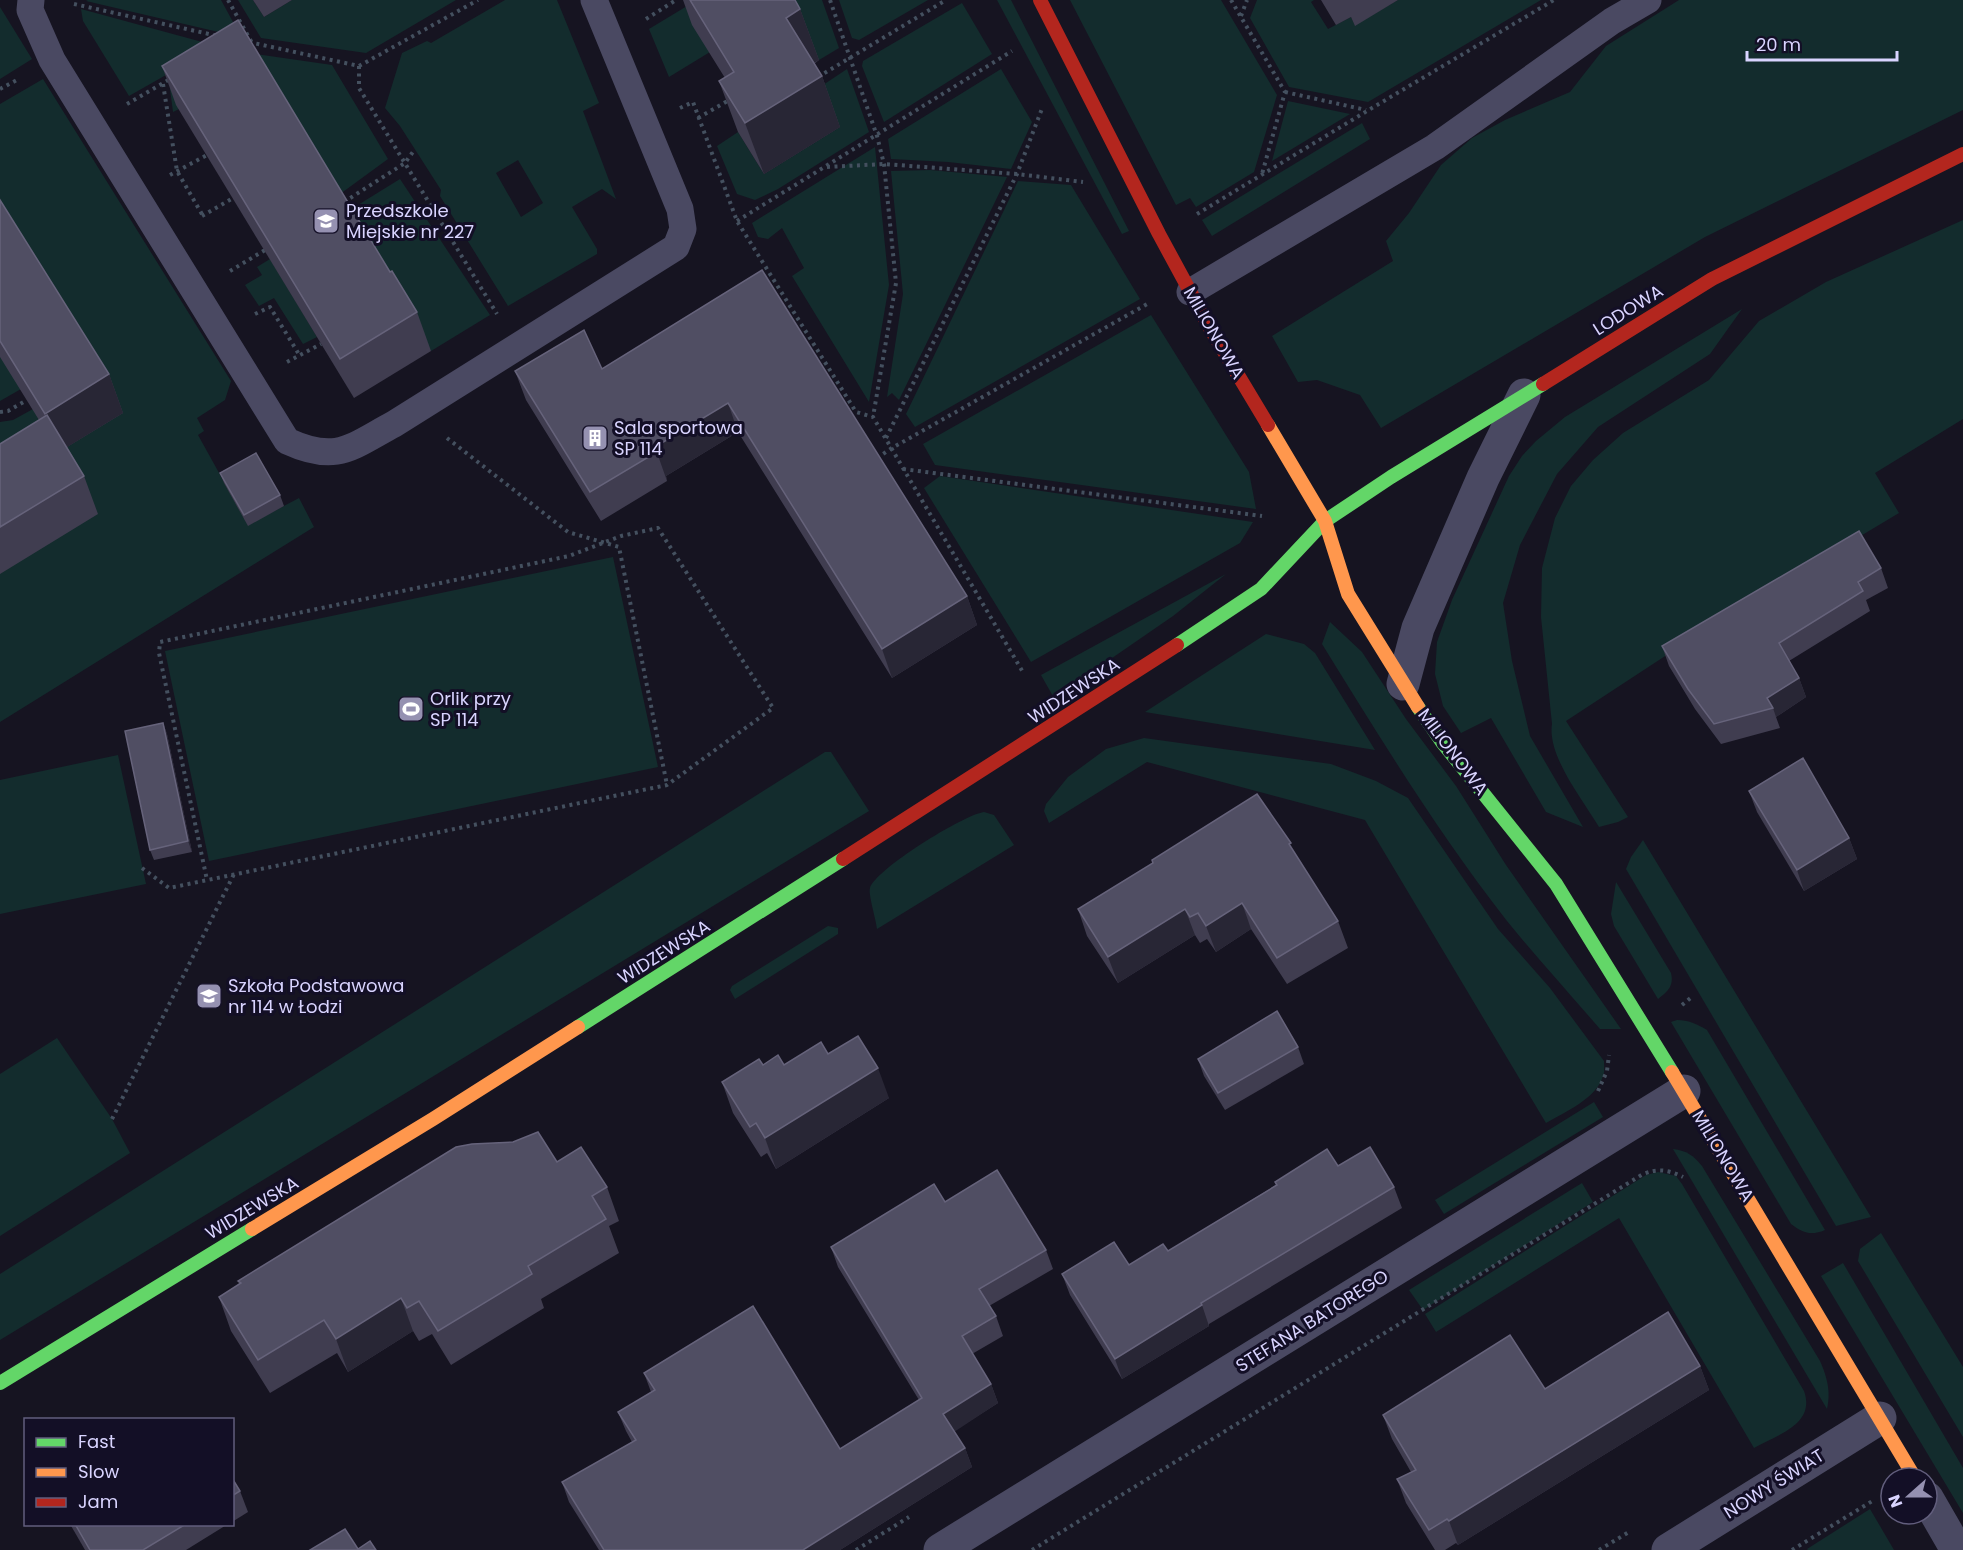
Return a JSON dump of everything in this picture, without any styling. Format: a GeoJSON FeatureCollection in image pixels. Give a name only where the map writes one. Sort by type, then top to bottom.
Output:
{"type":"FeatureCollection","features":[{"type":"Feature","properties":{"kind":"street","name":"MILIONOWA"},"geometry":{"type":"LineString","coordinates":[[1040,0],[1190,292],[1325,520],[1348,594],[1403,684],[1442,742],[1556,884],[1684,1091],[1908,1466]]}},
{"type":"Feature","properties":{"kind":"street","name":"LODOWA"},"geometry":{"type":"LineString","coordinates":[[1325,520],[1712,279],[1963,154]]}},
{"type":"Feature","properties":{"kind":"street"},"geometry":{"type":"LineString","coordinates":[[1403,684],[1418,628],[1483,478],[1524,395]]}},
{"type":"Feature","properties":{"kind":"street","name":"WIDZEWSKA"},"geometry":{"type":"LineString","coordinates":[[0,1383],[443,1113],[1102,694],[1261,589],[1325,520]]}},
{"type":"Feature","properties":{"kind":"street","name":"STEFANA BATOREGO"},"geometry":{"type":"LineString","coordinates":[[940,1550],[1684,1091]]}},
{"type":"Feature","properties":{"kind":"street","name":"NOWY ŚWIAT"},"geometry":{"type":"LineString","coordinates":[[1668,1550],[1880,1418]]}},
{"type":"Feature","properties":{"kind":"street"},"geometry":{"type":"LineString","coordinates":[[1939,1519],[1957,1550]]}},
{"type":"Feature","properties":{"kind":"lane"},"geometry":{"type":"LineString","coordinates":[[31,0],[30,10],[52,60],[288,441],[306,450],[328,453],[348,449],[394,424],[676,247],[683,229],[680,209],[594,0]]}},
{"type":"Feature","properties":{"kind":"lane"},"geometry":{"type":"LineString","coordinates":[[1190,292],[1435,147],[1612,21],[1648,0]]}},
{"type":"Feature","properties":{"kind":"path"},"geometry":{"type":"LineString","coordinates":[[228,0],[252,43]]}},
{"type":"Feature","properties":{"kind":"path"},"geometry":{"type":"LineString","coordinates":[[245,42],[359,66],[478,0]]}},
{"type":"Feature","properties":{"kind":"path"},"geometry":{"type":"LineString","coordinates":[[640,23],[676,0]]}},
{"type":"Feature","properties":{"kind":"path"},"geometry":{"type":"LineString","coordinates":[[830,0],[885,164],[896,283],[873,417],[1024,674]]}},
{"type":"Feature","properties":{"kind":"path"},"geometry":{"type":"LineString","coordinates":[[812,80],[946,0]]}},
{"type":"Feature","properties":{"kind":"path"},"geometry":{"type":"LineString","coordinates":[[1231,0],[1285,92],[1366,111]]}},
{"type":"Feature","properties":{"kind":"path"},"geometry":{"type":"LineString","coordinates":[[1240,17],[1247,0]]}},
{"type":"Feature","properties":{"kind":"path"},"geometry":{"type":"LineString","coordinates":[[1159,234],[1554,0]]}},
{"type":"Feature","properties":{"kind":"path"},"geometry":{"type":"LineString","coordinates":[[76,6],[227,38]]}},
{"type":"Feature","properties":{"kind":"path"},"geometry":{"type":"LineString","coordinates":[[737,221],[1012,51]]}},
{"type":"Feature","properties":{"kind":"path"},"geometry":{"type":"LineString","coordinates":[[359,66],[359,88],[517,346]]}},
{"type":"Feature","properties":{"kind":"path"},"geometry":{"type":"LineString","coordinates":[[94,127],[172,78]]}},
{"type":"Feature","properties":{"kind":"path"},"geometry":{"type":"LineString","coordinates":[[163,84],[177,171],[203,216]]}},
{"type":"Feature","properties":{"kind":"path"},"geometry":{"type":"LineString","coordinates":[[1262,175],[1285,92]]}},
{"type":"Feature","properties":{"kind":"path"},"geometry":{"type":"LineString","coordinates":[[698,118],[736,96]]}},
{"type":"Feature","properties":{"kind":"path"},"geometry":{"type":"LineString","coordinates":[[674,111],[693,102],[737,221],[856,412],[873,417]]}},
{"type":"Feature","properties":{"kind":"path"},"geometry":{"type":"LineString","coordinates":[[886,438],[1017,174],[1043,106]]}},
{"type":"Feature","properties":{"kind":"path"},"geometry":{"type":"LineString","coordinates":[[335,208],[405,163],[415,149]]}},
{"type":"Feature","properties":{"kind":"path"},"geometry":{"type":"LineString","coordinates":[[166,177],[207,155]]}},
{"type":"Feature","properties":{"kind":"path"},"geometry":{"type":"LineString","coordinates":[[825,167],[885,164],[1017,174],[1083,182]]}},
{"type":"Feature","properties":{"kind":"path"},"geometry":{"type":"LineString","coordinates":[[194,221],[233,198]]}},
{"type":"Feature","properties":{"kind":"path"},"geometry":{"type":"LineString","coordinates":[[227,273],[265,250]]}},
{"type":"Feature","properties":{"kind":"path"},"geometry":{"type":"LineString","coordinates":[[874,460],[1155,300]]}},
{"type":"Feature","properties":{"kind":"path"},"geometry":{"type":"LineString","coordinates":[[253,315],[270,307],[300,356]]}},
{"type":"Feature","properties":{"kind":"path"},"geometry":{"type":"LineString","coordinates":[[281,365],[321,344]]}},
{"type":"Feature","properties":{"kind":"path"},"geometry":{"type":"LineString","coordinates":[[0,412],[8,411],[27,400]]}},
{"type":"Feature","properties":{"kind":"path"},"geometry":{"type":"LineString","coordinates":[[456,444],[568,532],[619,547],[667,785]]}},
{"type":"Feature","properties":{"kind":"path"},"geometry":{"type":"LineString","coordinates":[[902,469],[1262,516]]}},
{"type":"Feature","properties":{"kind":"path"},"geometry":{"type":"LineString","coordinates":[[142,868],[168,888],[667,785],[773,708],[658,528],[621,536],[568,556],[160,642],[159,652],[207,879]]}},
{"type":"Feature","properties":{"kind":"path"},"geometry":{"type":"LineString","coordinates":[[112,1119],[234,874]]}},
{"type":"Feature","properties":{"kind":"path"},"geometry":{"type":"LineString","coordinates":[[1593,1096],[1604,1081],[1609,1054]]}},
{"type":"Feature","properties":{"kind":"path"},"geometry":{"type":"LineString","coordinates":[[1032,1550],[1643,1174],[1668,1170],[1684,1177]]}},
{"type":"Feature","properties":{"kind":"path"},"geometry":{"type":"LineString","coordinates":[[1792,1550],[1874,1500]]}},
{"type":"Feature","properties":{"kind":"green space"},"geometry":{"type":"Polygon","coordinates":[[[221,0],[233,22],[227,34],[86,1],[221,0]]]}},
{"type":"Feature","properties":{"kind":"green space"},"geometry":{"type":"Polygon","coordinates":[[[238,0],[253,0],[264,17],[292,0],[456,0],[366,53],[261,38],[238,0]]]}},
{"type":"Feature","properties":{"kind":"green space"},"geometry":{"type":"Polygon","coordinates":[[[505,0],[557,0],[599,103],[583,111],[616,199],[602,189],[572,207],[597,249],[597,254],[508,306],[440,196],[441,190],[400,126],[385,108],[402,53],[427,41],[431,43],[505,0]],[[518,160],[496,173],[521,217],[543,203],[518,160]]]}},
{"type":"Feature","properties":{"kind":"green space"},"geometry":{"type":"Polygon","coordinates":[[[697,0],[710,52],[669,77],[649,29],[697,0]]]}},
{"type":"Feature","properties":{"kind":"green space"},"geometry":{"type":"Polygon","coordinates":[[[782,0],[822,0],[839,48],[819,60],[782,0]]]}},
{"type":"Feature","properties":{"kind":"green space"},"geometry":{"type":"Polygon","coordinates":[[[839,0],[928,0],[859,40],[852,38],[839,0]]]}},
{"type":"Feature","properties":{"kind":"green space"},"geometry":{"type":"Polygon","coordinates":[[[997,0],[1011,0],[1129,231],[1122,234],[997,0]]]}},
{"type":"Feature","properties":{"kind":"green space"},"geometry":{"type":"Polygon","coordinates":[[[1070,0],[1221,0],[1277,95],[1254,172],[1196,207],[1190,198],[1176,205],[1070,0]]]}},
{"type":"Feature","properties":{"kind":"green space"},"geometry":{"type":"Polygon","coordinates":[[[1257,0],[1314,0],[1311,2],[1328,29],[1351,17],[1355,25],[1398,0],[1541,0],[1368,102],[1289,87],[1250,18],[1257,0]]]}},
{"type":"Feature","properties":{"kind":"green space"},"geometry":{"type":"Polygon","coordinates":[[[1679,0],[1963,0],[1963,110],[1705,237],[1381,428],[1360,395],[1317,380],[1298,382],[1272,336],[1393,261],[1386,241],[1409,213],[1441,165],[1472,138],[1505,120],[1570,92],[1606,46],[1679,0]]]}},
{"type":"Feature","properties":{"kind":"green space"},"geometry":{"type":"Polygon","coordinates":[[[962,3],[992,54],[884,122],[862,66],[863,61],[962,3]]]}},
{"type":"Feature","properties":{"kind":"green space"},"geometry":{"type":"Polygon","coordinates":[[[0,7],[32,59],[0,79],[0,7]]]}},
{"type":"Feature","properties":{"kind":"green space"},"geometry":{"type":"Polygon","coordinates":[[[81,9],[217,46],[129,96],[83,21],[81,9]]]}},
{"type":"Feature","properties":{"kind":"green space"},"geometry":{"type":"Polygon","coordinates":[[[231,52],[332,65],[388,159],[336,197],[179,109],[173,112],[170,89],[231,52]]]}},
{"type":"Feature","properties":{"kind":"green space"},"geometry":{"type":"Polygon","coordinates":[[[847,69],[869,132],[778,189],[755,200],[737,194],[717,146],[738,132],[764,174],[840,127],[817,89],[847,69]]]}},
{"type":"Feature","properties":{"kind":"green space"},"geometry":{"type":"Polygon","coordinates":[[[1001,69],[1032,122],[1011,169],[891,159],[888,139],[1001,69]]]}},
{"type":"Feature","properties":{"kind":"green space"},"geometry":{"type":"Polygon","coordinates":[[[43,79],[231,381],[225,400],[197,418],[204,431],[198,435],[248,525],[299,498],[314,527],[0,722],[0,422],[13,420],[33,409],[0,218],[0,104],[43,79]]]}},
{"type":"Feature","properties":{"kind":"green space"},"geometry":{"type":"Polygon","coordinates":[[[1288,101],[1350,114],[1272,161],[1288,101]]]}},
{"type":"Feature","properties":{"kind":"green space"},"geometry":{"type":"Polygon","coordinates":[[[1362,123],[1370,139],[1212,236],[1202,220],[1362,123]]]}},
{"type":"Feature","properties":{"kind":"green space"},"geometry":{"type":"Polygon","coordinates":[[[875,147],[889,285],[869,402],[792,276],[804,268],[782,228],[768,239],[758,237],[752,223],[875,147]]]}},
{"type":"Feature","properties":{"kind":"green space"},"geometry":{"type":"Polygon","coordinates":[[[930,170],[1007,177],[899,400],[892,393],[887,397],[903,294],[891,171],[930,170]]]}},
{"type":"Feature","properties":{"kind":"green space"},"geometry":{"type":"Polygon","coordinates":[[[400,179],[490,315],[431,351],[345,213],[400,179]]]}},
{"type":"Feature","properties":{"kind":"green space"},"geometry":{"type":"Polygon","coordinates":[[[1018,181],[1071,185],[1140,299],[915,427],[906,414],[1018,181]]]}},
{"type":"Feature","properties":{"kind":"green space"},"geometry":{"type":"Polygon","coordinates":[[[1963,220],[1963,419],[1875,473],[1899,513],[1714,624],[1566,721],[1628,817],[1599,827],[1560,764],[1555,750],[1541,617],[1542,568],[1555,518],[1571,486],[1593,460],[1623,433],[1709,380],[1759,321],[1826,282],[1963,220]]]}},
{"type":"Feature","properties":{"kind":"green space"},"geometry":{"type":"Polygon","coordinates":[[[270,259],[317,337],[303,344],[274,298],[259,306],[245,285],[262,275],[257,267],[270,259]]]}},
{"type":"Feature","properties":{"kind":"green space"},"geometry":{"type":"Polygon","coordinates":[[[1742,309],[1710,354],[1598,427],[1557,474],[1520,545],[1503,603],[1512,661],[1530,736],[1583,827],[1546,812],[1491,718],[1461,733],[1443,706],[1435,674],[1437,642],[1452,600],[1509,476],[1522,456],[1565,417],[1742,309]]]}},
{"type":"Feature","properties":{"kind":"green space"},"geometry":{"type":"Polygon","coordinates":[[[1151,315],[1249,472],[1256,509],[935,465],[923,444],[1151,315]]]}},
{"type":"Feature","properties":{"kind":"green space"},"geometry":{"type":"Polygon","coordinates":[[[0,356],[21,389],[0,401],[0,356]]]}},
{"type":"Feature","properties":{"kind":"green space"},"geometry":{"type":"Polygon","coordinates":[[[940,476],[1253,522],[1240,543],[1031,662],[924,488],[940,476]]]}},
{"type":"Feature","properties":{"kind":"green space","name":"Orlik przy SP 114"},"geometry":{"type":"Polygon","coordinates":[[[613,557],[658,767],[209,861],[165,651],[613,557]]]}},
{"type":"Feature","properties":{"kind":"green space"},"geometry":{"type":"Polygon","coordinates":[[[1226,574],[1173,616],[1054,698],[1041,675],[1226,574]]]}},
{"type":"Feature","properties":{"kind":"green space"},"geometry":{"type":"Polygon","coordinates":[[[1330,622],[1362,652],[1406,719],[1456,786],[1506,865],[1621,1029],[1600,1029],[1541,962],[1482,888],[1388,750],[1322,644],[1330,622]]]}},
{"type":"Feature","properties":{"kind":"green space"},"geometry":{"type":"Polygon","coordinates":[[[1266,634],[1304,644],[1315,653],[1375,750],[1145,712],[1266,634]]]}},
{"type":"Feature","properties":{"kind":"green space"},"geometry":{"type":"Polygon","coordinates":[[[1144,738],[1331,764],[1376,781],[1408,798],[1498,929],[1550,988],[1604,1061],[1604,1074],[1594,1092],[1579,1104],[1546,1123],[1365,820],[1147,762],[1049,823],[1044,811],[1046,804],[1068,777],[1106,749],[1144,738]]]}},
{"type":"Feature","properties":{"kind":"green space"},"geometry":{"type":"Polygon","coordinates":[[[825,752],[831,752],[869,811],[0,1340],[0,1274],[825,752]]]}},
{"type":"Feature","properties":{"kind":"green space"},"geometry":{"type":"Polygon","coordinates":[[[118,755],[146,884],[0,914],[0,780],[118,755]]]}},
{"type":"Feature","properties":{"kind":"green space"},"geometry":{"type":"Polygon","coordinates":[[[984,812],[994,815],[1014,845],[877,929],[870,891],[876,879],[903,856],[940,832],[973,815],[984,812]]]}},
{"type":"Feature","properties":{"kind":"green space"},"geometry":{"type":"Polygon","coordinates":[[[1643,840],[1871,1217],[1836,1226],[1626,869],[1643,840]]]}},
{"type":"Feature","properties":{"kind":"green space"},"geometry":{"type":"Polygon","coordinates":[[[1616,882],[1671,973],[1672,981],[1669,988],[1658,999],[1614,926],[1611,914],[1616,882]]]}},
{"type":"Feature","properties":{"kind":"green space"},"geometry":{"type":"Polygon","coordinates":[[[828,926],[838,928],[838,934],[735,999],[730,990],[732,986],[828,926]]]}},
{"type":"Feature","properties":{"kind":"green space"},"geometry":{"type":"Polygon","coordinates":[[[1677,1020],[1692,1023],[1707,1030],[1825,1230],[1807,1233],[1791,1224],[1671,1022],[1677,1020]]]}},
{"type":"Feature","properties":{"kind":"green space"},"geometry":{"type":"Polygon","coordinates":[[[57,1038],[112,1119],[130,1153],[0,1236],[0,1074],[57,1038]]]}},
{"type":"Feature","properties":{"kind":"green space"},"geometry":{"type":"Polygon","coordinates":[[[1594,1102],[1603,1117],[1444,1214],[1435,1200],[1594,1102]]]}},
{"type":"Feature","properties":{"kind":"green space"},"geometry":{"type":"Polygon","coordinates":[[[1673,1149],[1689,1154],[1702,1166],[1820,1361],[1828,1384],[1827,1409],[1673,1149]]]}},
{"type":"Feature","properties":{"kind":"green space"},"geometry":{"type":"Polygon","coordinates":[[[1658,1172],[1676,1176],[1682,1184],[1804,1391],[1806,1402],[1800,1420],[1783,1433],[1754,1448],[1619,1218],[1436,1332],[1425,1314],[1646,1175],[1658,1172]]]}},
{"type":"Feature","properties":{"kind":"green space"},"geometry":{"type":"Polygon","coordinates":[[[1582,1183],[1593,1202],[1423,1310],[1409,1290],[1582,1183]]]}},
{"type":"Feature","properties":{"kind":"green space"},"geometry":{"type":"Polygon","coordinates":[[[1881,1233],[1963,1367],[1963,1437],[1858,1261],[1860,1249],[1881,1233]]]}},
{"type":"Feature","properties":{"kind":"green space"},"geometry":{"type":"Polygon","coordinates":[[[1843,1263],[1963,1468],[1963,1513],[1939,1473],[1939,1466],[1935,1466],[1821,1276],[1843,1263]]]}},
{"type":"Feature","properties":{"kind":"green space"},"geometry":{"type":"Polygon","coordinates":[[[1870,1509],[1894,1550],[1808,1550],[1870,1509]]]}},
{"type":"Feature","properties":{"kind":"building"},"geometry":{"type":"Polygon","coordinates":[[[690,0],[795,0],[800,9],[786,18],[822,76],[745,123],[719,81],[734,72],[690,0]]]}},
{"type":"Feature","properties":{"kind":"building"},"geometry":{"type":"Polygon","coordinates":[[[238,20],[390,272],[392,271],[417,312],[340,359],[162,66],[238,20]]]}},
{"type":"Feature","properties":{"kind":"building"},"geometry":{"type":"Polygon","coordinates":[[[0,200],[109,374],[45,414],[0,341],[0,200]]]}},
{"type":"Feature","properties":{"kind":"building"},"geometry":{"type":"Polygon","coordinates":[[[762,270],[967,596],[882,649],[728,403],[655,447],[657,452],[590,492],[515,371],[584,330],[602,369],[762,270]]]}},
{"type":"Feature","properties":{"kind":"building"},"geometry":{"type":"Polygon","coordinates":[[[47,415],[84,476],[0,527],[0,444],[47,415]]]}},
{"type":"Feature","properties":{"kind":"building"},"geometry":{"type":"Polygon","coordinates":[[[256,453],[280,495],[244,515],[220,473],[256,453]]]}},
{"type":"Feature","properties":{"kind":"building"},"geometry":{"type":"Polygon","coordinates":[[[1859,531],[1881,568],[1858,582],[1863,591],[1779,643],[1799,678],[1767,698],[1773,708],[1714,724],[1688,689],[1662,646],[1859,531]]]}},
{"type":"Feature","properties":{"kind":"building"},"geometry":{"type":"Polygon","coordinates":[[[163,723],[188,841],[150,850],[125,731],[163,723]]]}},
{"type":"Feature","properties":{"kind":"building"},"geometry":{"type":"Polygon","coordinates":[[[1803,758],[1849,838],[1797,870],[1749,791],[1803,758]]]}},
{"type":"Feature","properties":{"kind":"building"},"geometry":{"type":"Polygon","coordinates":[[[1257,794],[1291,843],[1289,844],[1338,921],[1277,958],[1242,903],[1206,926],[1198,913],[1190,917],[1185,909],[1108,957],[1078,909],[1153,863],[1152,860],[1257,794]]]}},
{"type":"Feature","properties":{"kind":"building"},"geometry":{"type":"Polygon","coordinates":[[[1277,1011],[1298,1047],[1218,1093],[1198,1059],[1277,1011]]]}},
{"type":"Feature","properties":{"kind":"building"},"geometry":{"type":"Polygon","coordinates":[[[858,1036],[878,1068],[765,1138],[756,1123],[750,1127],[722,1082],[759,1059],[763,1065],[778,1055],[784,1065],[821,1042],[828,1054],[858,1036]]]}},
{"type":"Feature","properties":{"kind":"building"},"geometry":{"type":"Polygon","coordinates":[[[538,1132],[557,1162],[581,1147],[607,1187],[592,1196],[606,1219],[528,1266],[532,1274],[438,1331],[419,1301],[407,1308],[401,1298],[336,1339],[324,1320],[258,1360],[219,1297],[241,1283],[238,1281],[456,1147],[513,1142],[538,1132]]]}},
{"type":"Feature","properties":{"kind":"building"},"geometry":{"type":"Polygon","coordinates":[[[1370,1147],[1394,1187],[1201,1303],[1202,1305],[1115,1359],[1062,1274],[1114,1242],[1129,1265],[1163,1244],[1168,1251],[1277,1185],[1275,1182],[1327,1149],[1338,1166],[1370,1147]]]}},
{"type":"Feature","properties":{"kind":"building"},"geometry":{"type":"Polygon","coordinates":[[[997,1170],[1046,1250],[979,1289],[996,1316],[962,1336],[991,1384],[943,1414],[965,1448],[803,1550],[604,1550],[562,1482],[636,1440],[618,1412],[655,1390],[644,1373],[753,1306],[840,1449],[922,1398],[831,1247],[934,1184],[945,1202],[997,1170]]]}},
{"type":"Feature","properties":{"kind":"building"},"geometry":{"type":"Polygon","coordinates":[[[1668,1312],[1700,1366],[1449,1521],[1447,1519],[1429,1530],[1397,1479],[1416,1470],[1383,1415],[1510,1335],[1545,1389],[1668,1312]]]}},
{"type":"Feature","properties":{"kind":"building"},"geometry":{"type":"Polygon","coordinates":[[[234,1481],[240,1491],[234,1495],[234,1481]]]}},
{"type":"Feature","properties":{"kind":"building"},"geometry":{"type":"Polygon","coordinates":[[[76,1526],[183,1526],[143,1550],[90,1550],[76,1526]]]}},
{"type":"Feature","properties":{"kind":"building"},"geometry":{"type":"Polygon","coordinates":[[[345,1529],[358,1549],[370,1541],[376,1550],[310,1550],[345,1529]]]}},
{"type":"Feature","properties":{"kind":"traffic: fast"},"geometry":{"type":"LineString","coordinates":[[1177,645],[1261,589],[1325,521],[1391,477],[1543,384]]}},
{"type":"Feature","properties":{"kind":"traffic: fast"},"geometry":{"type":"LineString","coordinates":[[1418,707],[1442,742],[1556,884],[1672,1072]]}},
{"type":"Feature","properties":{"kind":"traffic: fast"},"geometry":{"type":"LineString","coordinates":[[578,1027],[843,859]]}},
{"type":"Feature","properties":{"kind":"traffic: fast"},"geometry":{"type":"LineString","coordinates":[[0,1383],[252,1229]]}},
{"type":"Feature","properties":{"kind":"traffic: slow"},"geometry":{"type":"LineString","coordinates":[[1268,425],[1325,521],[1348,594],[1418,707]]}},
{"type":"Feature","properties":{"kind":"traffic: slow"},"geometry":{"type":"LineString","coordinates":[[252,1229],[433,1119],[578,1027]]}},
{"type":"Feature","properties":{"kind":"traffic: slow"},"geometry":{"type":"LineString","coordinates":[[1672,1072],[1908,1466]]}},
{"type":"Feature","properties":{"kind":"traffic: jam"},"geometry":{"type":"LineString","coordinates":[[1040,0],[1159,234],[1211,330],[1268,425]]}},
{"type":"Feature","properties":{"kind":"traffic: jam"},"geometry":{"type":"LineString","coordinates":[[1543,384],[1712,279],[1963,154]]}},
{"type":"Feature","properties":{"kind":"traffic: jam"},"geometry":{"type":"LineString","coordinates":[[843,859],[1177,645]]}},
{"type":"Feature","properties":{"kind":"place","name":"Przedszkole Miejskie nr 227"},"geometry":{"type":"Point","coordinates":[326,221]}},
{"type":"Feature","properties":{"kind":"place","name":"Sala sportowa SP 114"},"geometry":{"type":"Point","coordinates":[595,438]}},
{"type":"Feature","properties":{"kind":"place","name":"Orlik przy SP 114"},"geometry":{"type":"Point","coordinates":[411,709]}},
{"type":"Feature","properties":{"kind":"place","name":"Szkoła Podstawowa nr 114 w Łodzi"},"geometry":{"type":"Point","coordinates":[209,996]}}]}
